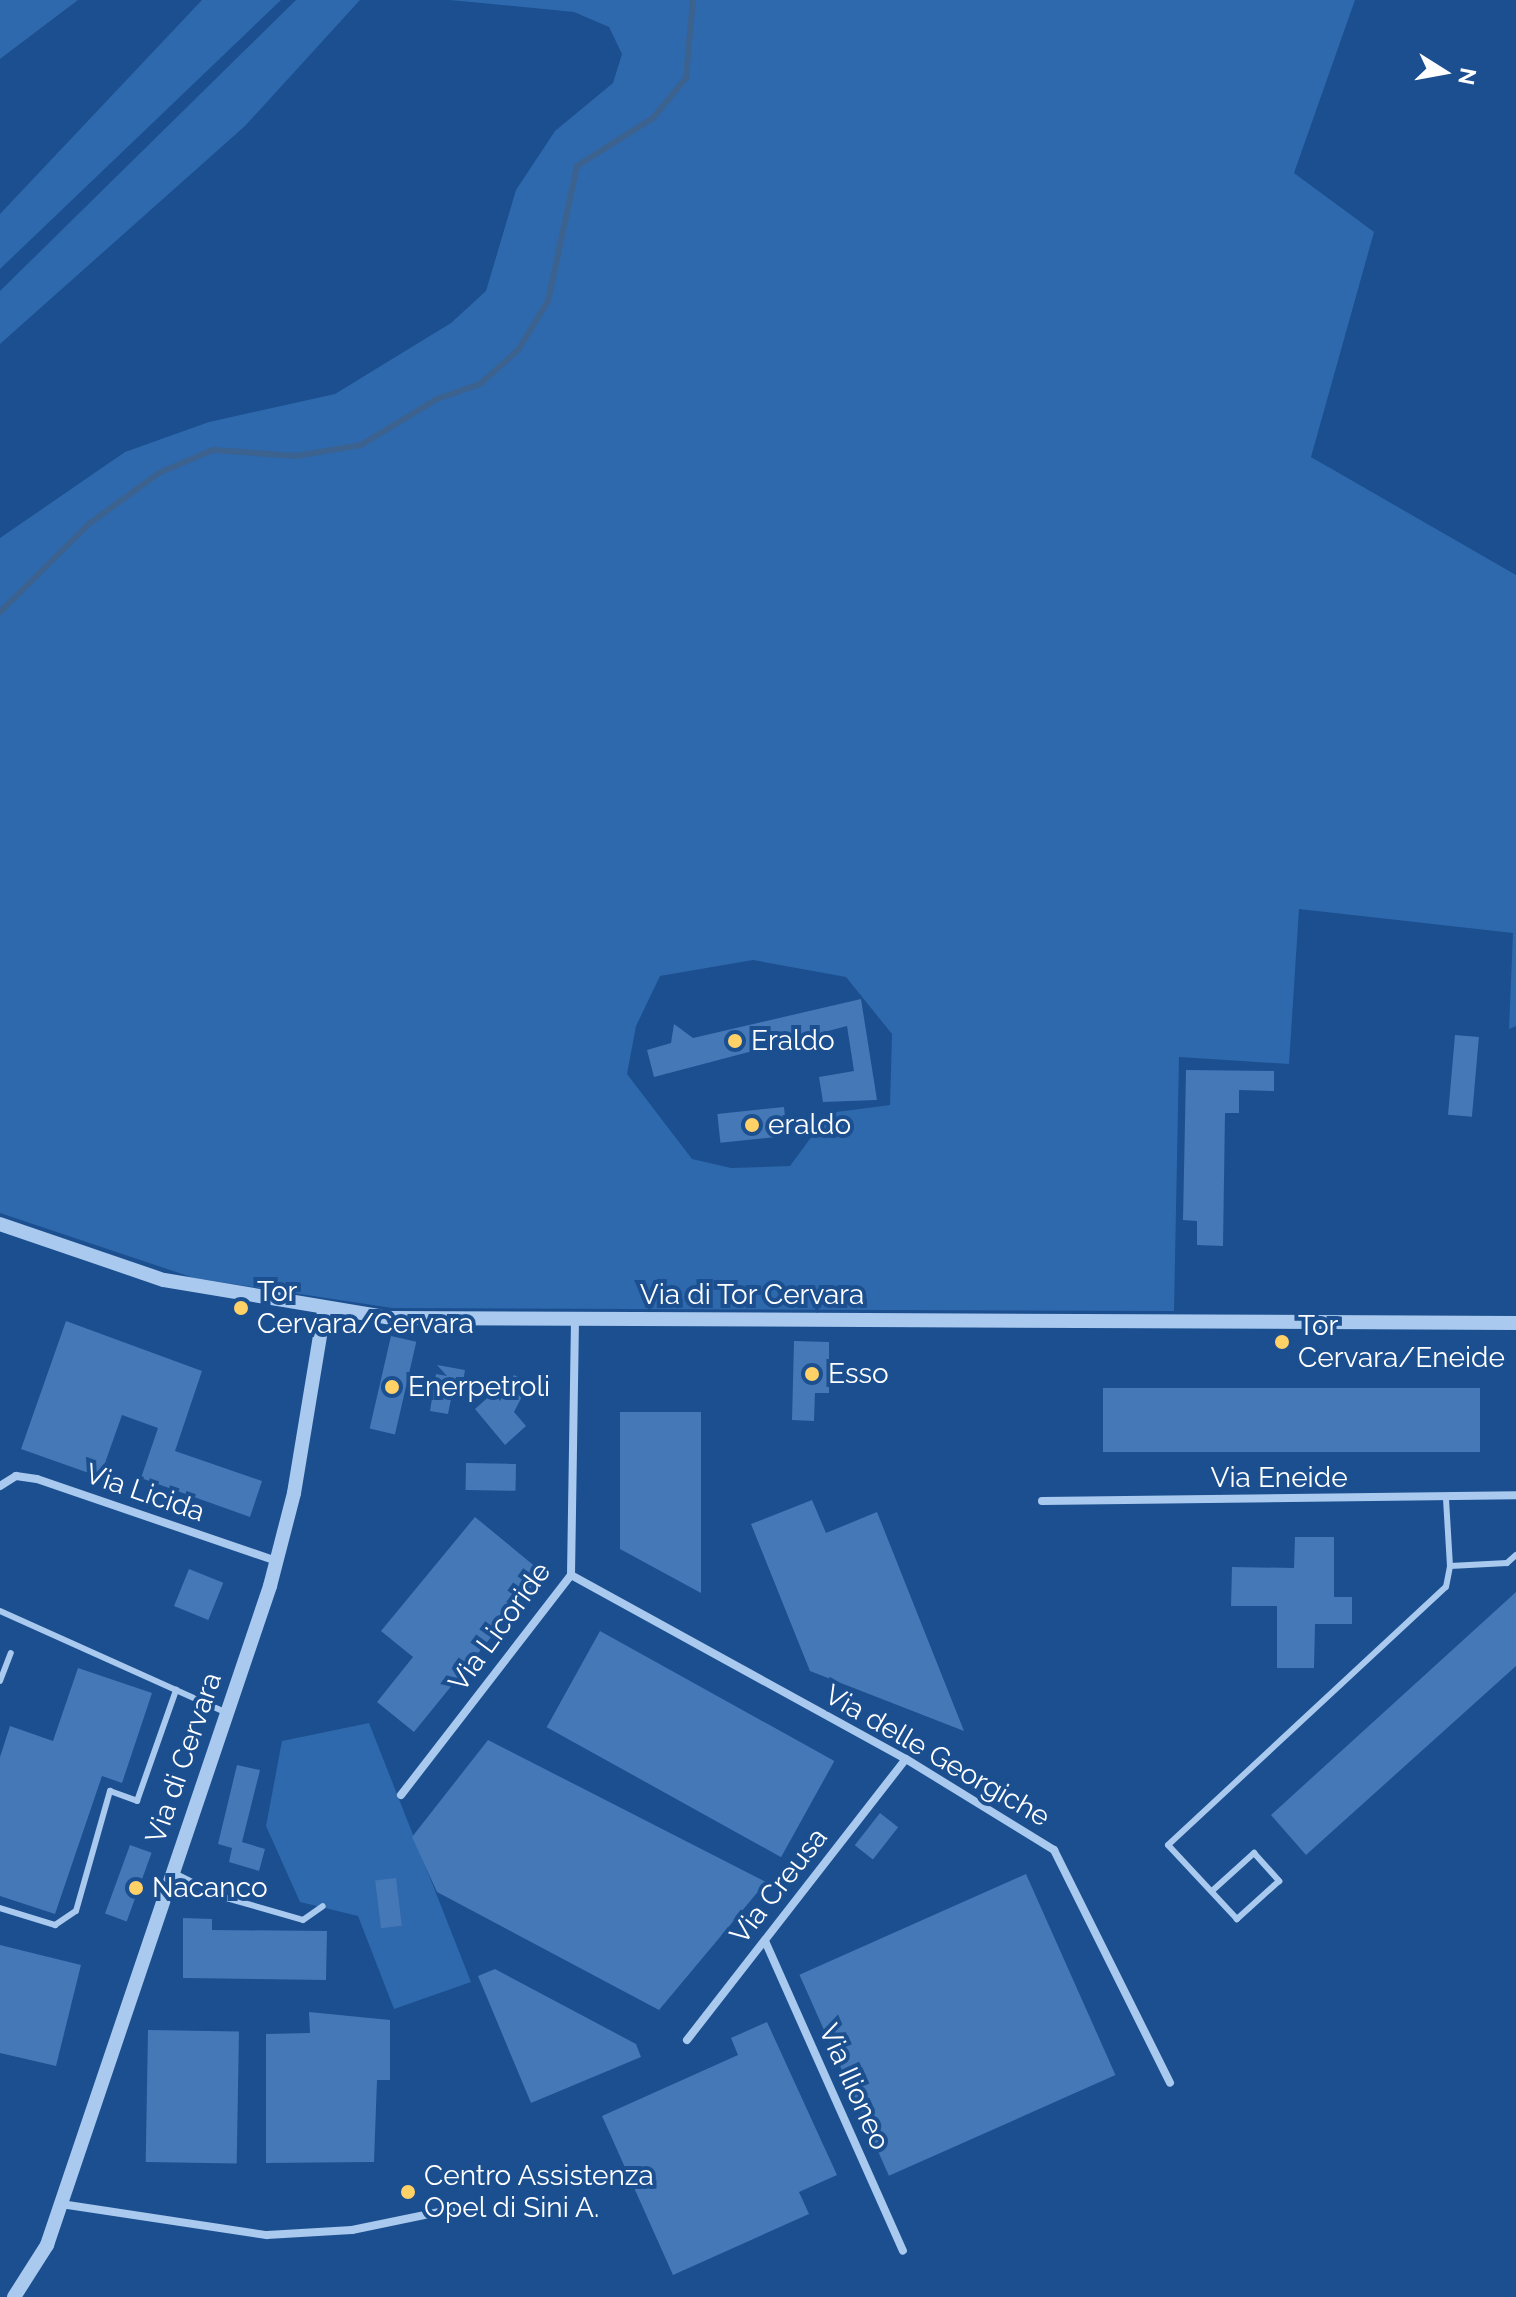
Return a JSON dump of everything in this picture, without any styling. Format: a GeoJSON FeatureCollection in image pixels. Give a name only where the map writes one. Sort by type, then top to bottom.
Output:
{"type":"FeatureCollection","features":[{"type":"Feature","properties":{"kind":"street","name":"Via di Tor Cervara"},"geometry":{"type":"LineString","coordinates":[[0,1224],[141,1274],[324,1312],[575,1320],[1516,1323]]}},
{"type":"Feature","properties":{"kind":"street","name":"Via di Cervara"},"geometry":{"type":"LineString","coordinates":[[14,2297],[47,2245],[277,1561],[324,1312]]}},
{"type":"Feature","properties":{"kind":"street","name":"Via Licoride"},"geometry":{"type":"LineString","coordinates":[[401,1795],[571,1575],[575,1320]]}},
{"type":"Feature","properties":{"kind":"street","name":"Via Licida"},"geometry":{"type":"LineString","coordinates":[[0,1486],[16,1476],[37,1479],[277,1561]]}},
{"type":"Feature","properties":{"kind":"street","name":"Via Eneide"},"geometry":{"type":"LineString","coordinates":[[1042,1501],[1446,1499],[1516,1495]]}},
{"type":"Feature","properties":{"kind":"street","name":"Via delle Georgiche"},"geometry":{"type":"LineString","coordinates":[[571,1575],[906,1759],[1054,1850],[1170,2083]]}},
{"type":"Feature","properties":{"kind":"street","name":"Via Creusa"},"geometry":{"type":"LineString","coordinates":[[687,2040],[906,1759]]}},
{"type":"Feature","properties":{"kind":"street","name":"Via Ilioneo"},"geometry":{"type":"LineString","coordinates":[[765,1941],[903,2251]]}},
{"type":"Feature","properties":{"kind":"street"},"geometry":{"type":"LineString","coordinates":[[61,2204],[267,2235],[352,2230],[468,2206]]}},
{"type":"Feature","properties":{"kind":"lane"},"geometry":{"type":"LineString","coordinates":[[1212,1891],[1254,1853],[1279,1881],[1237,1919],[1168,1845],[1446,1587],[1450,1566],[1446,1499]]}},
{"type":"Feature","properties":{"kind":"lane"},"geometry":{"type":"LineString","coordinates":[[1450,1566],[1507,1563],[1516,1555]]}},
{"type":"Feature","properties":{"kind":"lane"},"geometry":{"type":"LineString","coordinates":[[0,1611],[227,1713]]}},
{"type":"Feature","properties":{"kind":"lane"},"geometry":{"type":"LineString","coordinates":[[0,1681],[11,1653]]}},
{"type":"Feature","properties":{"kind":"lane"},"geometry":{"type":"LineString","coordinates":[[0,1908],[55,1925],[76,1911],[110,1791],[137,1801],[176,1690]]}},
{"type":"Feature","properties":{"kind":"lane"},"geometry":{"type":"LineString","coordinates":[[172,1871],[223,1897],[303,1920],[323,1906]]}},
{"type":"Feature","properties":{"kind":"shaded area"},"geometry":{"type":"Polygon","coordinates":[[[0,0],[78,0],[0,59],[0,0]]]}},
{"type":"Feature","properties":{"kind":"shaded area"},"geometry":{"type":"Polygon","coordinates":[[[202,0],[281,0],[0,269],[0,214],[202,0]]]}},
{"type":"Feature","properties":{"kind":"shaded area"},"geometry":{"type":"Polygon","coordinates":[[[296,0],[360,0],[245,126],[0,344],[0,291],[296,0]]]}},
{"type":"Feature","properties":{"kind":"shaded area"},"geometry":{"type":"Polygon","coordinates":[[[450,0],[1355,0],[1294,173],[1374,232],[1311,457],[1516,575],[1516,1026],[1509,1029],[1513,933],[1299,909],[1289,1064],[1179,1057],[1174,1311],[392,1308],[194,1278],[0,1213],[0,538],[125,452],[209,422],[335,394],[451,323],[486,291],[516,190],[555,131],[613,83],[622,54],[609,27],[574,12],[450,0]],[[753,960],[660,976],[636,1026],[627,1074],[692,1159],[731,1168],[790,1166],[829,1113],[890,1105],[892,1034],[846,977],[753,960]]]}},
{"type":"Feature","properties":{"kind":"shaded area"},"geometry":{"type":"Polygon","coordinates":[[[369,1723],[471,1982],[394,2009],[358,1916],[300,1902],[266,1826],[282,1741],[369,1723]]]}},
{"type":"Feature","properties":{"kind":"building"},"geometry":{"type":"Polygon","coordinates":[[[861,999],[877,1100],[823,1102],[819,1077],[854,1071],[847,1026],[654,1077],[647,1050],[671,1043],[674,1024],[693,1038],[861,999]]]}},
{"type":"Feature","properties":{"kind":"building"},"geometry":{"type":"Polygon","coordinates":[[[1455,1035],[1479,1037],[1472,1117],[1448,1115],[1455,1035]]]}},
{"type":"Feature","properties":{"kind":"building"},"geometry":{"type":"Polygon","coordinates":[[[1186,1070],[1274,1071],[1274,1091],[1239,1090],[1239,1113],[1225,1113],[1223,1246],[1197,1245],[1197,1221],[1183,1220],[1186,1070]]]}},
{"type":"Feature","properties":{"kind":"building","name":"eraldo"},"geometry":{"type":"Polygon","coordinates":[[[784,1107],[787,1136],[720,1143],[717,1114],[784,1107]]]}},
{"type":"Feature","properties":{"kind":"building"},"geometry":{"type":"Polygon","coordinates":[[[66,1321],[202,1371],[175,1451],[262,1481],[250,1517],[141,1478],[158,1428],[122,1415],[100,1477],[21,1449],[66,1321]]]}},
{"type":"Feature","properties":{"kind":"building"},"geometry":{"type":"Polygon","coordinates":[[[391,1336],[416,1342],[395,1434],[370,1429],[391,1336]]]}},
{"type":"Feature","properties":{"kind":"building"},"geometry":{"type":"Polygon","coordinates":[[[794,1341],[829,1342],[829,1393],[815,1393],[814,1421],[792,1420],[794,1341]]]}},
{"type":"Feature","properties":{"kind":"building"},"geometry":{"type":"Polygon","coordinates":[[[437,1365],[465,1370],[461,1393],[454,1384],[448,1414],[430,1411],[436,1374],[447,1376],[437,1365]]]}},
{"type":"Feature","properties":{"kind":"building"},"geometry":{"type":"Polygon","coordinates":[[[514,1375],[529,1383],[514,1412],[526,1426],[505,1445],[475,1409],[494,1392],[500,1401],[514,1375]]]}},
{"type":"Feature","properties":{"kind":"building"},"geometry":{"type":"Polygon","coordinates":[[[1103,1388],[1480,1388],[1480,1452],[1103,1452],[1103,1388]]]}},
{"type":"Feature","properties":{"kind":"building"},"geometry":{"type":"Polygon","coordinates":[[[620,1412],[701,1412],[701,1593],[620,1549],[620,1412]]]}},
{"type":"Feature","properties":{"kind":"building"},"geometry":{"type":"Polygon","coordinates":[[[466,1463],[516,1464],[516,1491],[466,1490],[466,1463]]]}},
{"type":"Feature","properties":{"kind":"building"},"geometry":{"type":"Polygon","coordinates":[[[812,1500],[826,1533],[877,1512],[964,1731],[810,1671],[751,1524],[812,1500]]]}},
{"type":"Feature","properties":{"kind":"building"},"geometry":{"type":"Polygon","coordinates":[[[475,1517],[543,1573],[414,1732],[377,1702],[413,1657],[381,1631],[475,1517]]]}},
{"type":"Feature","properties":{"kind":"building"},"geometry":{"type":"Polygon","coordinates":[[[1295,1537],[1334,1537],[1334,1597],[1352,1597],[1352,1624],[1315,1624],[1314,1668],[1277,1668],[1277,1606],[1231,1606],[1232,1567],[1294,1568],[1295,1537]]]}},
{"type":"Feature","properties":{"kind":"building"},"geometry":{"type":"Polygon","coordinates":[[[189,1569],[223,1583],[208,1620],[174,1606],[189,1569]]]}},
{"type":"Feature","properties":{"kind":"building"},"geometry":{"type":"Polygon","coordinates":[[[1516,1592],[1516,1666],[1306,1855],[1271,1815],[1516,1592]]]}},
{"type":"Feature","properties":{"kind":"building"},"geometry":{"type":"Polygon","coordinates":[[[600,1631],[834,1761],[781,1857],[547,1727],[600,1631]]]}},
{"type":"Feature","properties":{"kind":"building"},"geometry":{"type":"Polygon","coordinates":[[[78,1668],[152,1693],[122,1783],[102,1776],[55,1914],[0,1896],[0,1757],[10,1726],[53,1741],[78,1668]]]}},
{"type":"Feature","properties":{"kind":"building"},"geometry":{"type":"Polygon","coordinates":[[[488,1740],[766,1882],[659,2010],[437,1892],[412,1837],[488,1740]]]}},
{"type":"Feature","properties":{"kind":"building"},"geometry":{"type":"Polygon","coordinates":[[[237,1765],[260,1770],[242,1842],[265,1849],[259,1871],[229,1862],[232,1848],[218,1844],[237,1765]]]}},
{"type":"Feature","properties":{"kind":"building"},"geometry":{"type":"Polygon","coordinates":[[[880,1813],[898,1827],[873,1859],[855,1845],[880,1813]]]}},
{"type":"Feature","properties":{"kind":"building"},"geometry":{"type":"Polygon","coordinates":[[[130,1845],[152,1853],[127,1921],[105,1914],[130,1845]]]}},
{"type":"Feature","properties":{"kind":"building"},"geometry":{"type":"Polygon","coordinates":[[[1026,1874],[1115,2075],[889,2176],[799,1975],[1026,1874]]]}},
{"type":"Feature","properties":{"kind":"building"},"geometry":{"type":"Polygon","coordinates":[[[396,1878],[402,1926],[381,1928],[375,1881],[396,1878]]]}},
{"type":"Feature","properties":{"kind":"building"},"geometry":{"type":"Polygon","coordinates":[[[183,1918],[212,1919],[212,1930],[327,1931],[326,1980],[183,1978],[183,1918]]]}},
{"type":"Feature","properties":{"kind":"building"},"geometry":{"type":"Polygon","coordinates":[[[0,1945],[81,1965],[56,2066],[0,2053],[0,1945]]]}},
{"type":"Feature","properties":{"kind":"building"},"geometry":{"type":"Polygon","coordinates":[[[495,1969],[636,2044],[641,2057],[531,2103],[478,1976],[495,1969]]]}},
{"type":"Feature","properties":{"kind":"building"},"geometry":{"type":"Polygon","coordinates":[[[309,2012],[390,2020],[390,2080],[377,2080],[374,2162],[266,2163],[266,2034],[310,2033],[309,2012]]]}},
{"type":"Feature","properties":{"kind":"building"},"geometry":{"type":"Polygon","coordinates":[[[767,2022],[837,2175],[799,2192],[809,2214],[673,2275],[602,2116],[738,2055],[731,2038],[767,2022]]]}},
{"type":"Feature","properties":{"kind":"building"},"geometry":{"type":"Polygon","coordinates":[[[148,2030],[239,2032],[237,2164],[146,2162],[148,2030]]]}},
{"type":"Feature","properties":{"kind":"waterway"},"geometry":{"type":"LineString","coordinates":[[0,612],[90,523],[159,473],[213,450],[296,456],[361,445],[437,399],[480,384],[518,350],[548,301],[577,166],[653,118],[686,78],[693,0]]}},
{"type":"Feature","properties":{"kind":"place","name":"Eraldo"},"geometry":{"type":"Point","coordinates":[735,1041]}},
{"type":"Feature","properties":{"kind":"place","name":"eraldo"},"geometry":{"type":"Point","coordinates":[752,1125]}},
{"type":"Feature","properties":{"kind":"place","name":"Tor Cervara/Cervara"},"geometry":{"type":"Point","coordinates":[241,1308]}},
{"type":"Feature","properties":{"kind":"place","name":"Tor Cervara/Eneide"},"geometry":{"type":"Point","coordinates":[1282,1342]}},
{"type":"Feature","properties":{"kind":"place","name":"Esso"},"geometry":{"type":"Point","coordinates":[812,1374]}},
{"type":"Feature","properties":{"kind":"place","name":"Enerpetroli"},"geometry":{"type":"Point","coordinates":[392,1387]}},
{"type":"Feature","properties":{"kind":"place","name":"Nacanco"},"geometry":{"type":"Point","coordinates":[136,1888]}},
{"type":"Feature","properties":{"kind":"place","name":"Centro Assistenza Opel di Sini A."},"geometry":{"type":"Point","coordinates":[408,2192]}}]}
